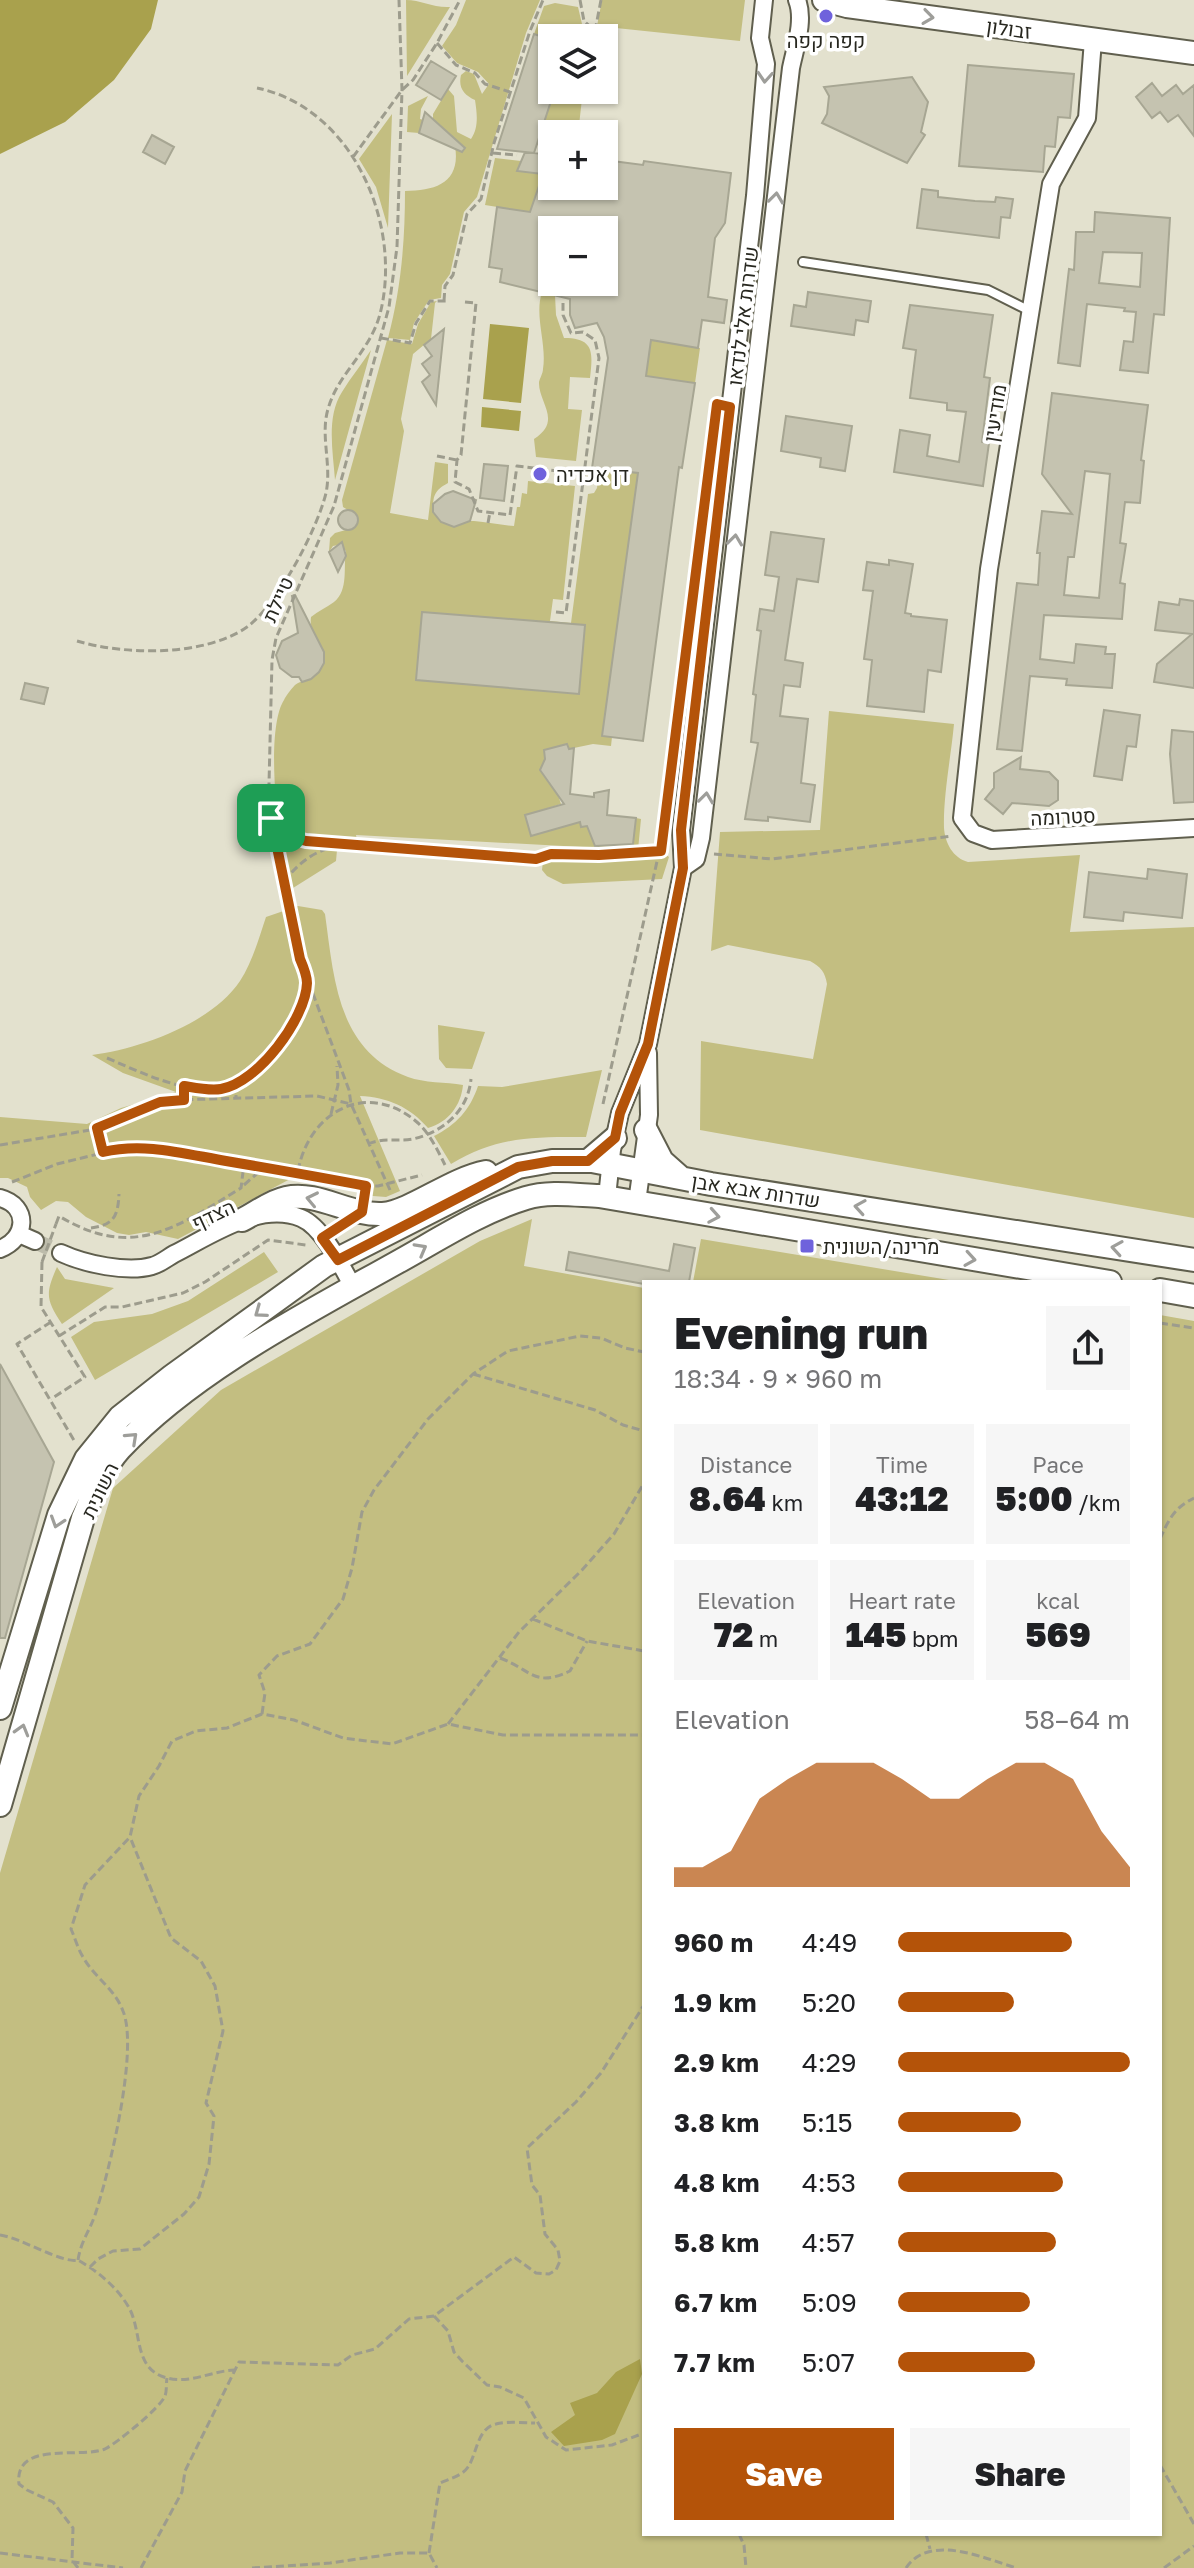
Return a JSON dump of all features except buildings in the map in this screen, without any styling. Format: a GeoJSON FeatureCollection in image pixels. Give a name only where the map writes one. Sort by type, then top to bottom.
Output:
{"type":"FeatureCollection","features":[{"type":"Feature","properties":{"kind":"street","name":"שדרות אלי לנדאו"},"geometry":{"type":"LineString","coordinates":[[607,1197],[620,1113],[648,1044],[683,868],[681,830],[757,181],[766,64],[760,38],[764,0]]}},
{"type":"Feature","properties":{"kind":"street","name":"שדרות אלי לנדאו"},"geometry":{"type":"LineString","coordinates":[[683,868],[696,859],[701,838],[791,68],[798,33],[800,8],[797,0]]}},
{"type":"Feature","properties":{"kind":"street","name":"זבולון"},"geometry":{"type":"LineString","coordinates":[[824,0],[847,6],[1194,53]]}},
{"type":"Feature","properties":{"kind":"street","name":"מודיעין"},"geometry":{"type":"LineString","coordinates":[[966,827],[962,818],[962,801],[989,569],[1030,311],[1051,184],[1087,118],[1093,40]]}},
{"type":"Feature","properties":{"kind":"street","name":"סטרומה"},"geometry":{"type":"LineString","coordinates":[[966,827],[992,840],[1194,828]]}},
{"type":"Feature","properties":{"kind":"street","name":"שדרות אלי לנדאו"},"geometry":{"type":"LineString","coordinates":[[637,1202],[649,1115],[648,1044]]}},
{"type":"Feature","properties":{"kind":"street"},"geometry":{"type":"LineString","coordinates":[[646,1130],[662,1161],[681,1177]]}},
{"type":"Feature","properties":{"kind":"street"},"geometry":{"type":"LineString","coordinates":[[588,1161],[615,1138]]}},
{"type":"Feature","properties":{"kind":"street","name":"שדרות אבא אבן"},"geometry":{"type":"LineString","coordinates":[[338,1260],[518,1167],[552,1161],[588,1161],[1194,1260]]}},
{"type":"Feature","properties":{"kind":"street"},"geometry":{"type":"LineString","coordinates":[[242,1220],[282,1199],[297,1196],[381,1214],[395,1211],[463,1178],[518,1167]]}},
{"type":"Feature","properties":{"kind":"street"},"geometry":{"type":"LineString","coordinates":[[0,1249],[17,1238],[27,1238],[17,1207],[4,1191]]}},
{"type":"Feature","properties":{"kind":"street","name":"שדרות אבא אבן"},"geometry":{"type":"LineString","coordinates":[[353,1287],[501,1207],[530,1197],[562,1194],[607,1197],[1098,1280]]}},
{"type":"Feature","properties":{"kind":"street","name":"הצדף"},"geometry":{"type":"LineString","coordinates":[[61,1253],[111,1267],[152,1266],[242,1220],[272,1215],[301,1218],[322,1238],[353,1287]]}},
{"type":"Feature","properties":{"kind":"street","name":"השונית"},"geometry":{"type":"LineString","coordinates":[[0,1708],[59,1515],[86,1459],[120,1417],[324,1266],[338,1260]]}},
{"type":"Feature","properties":{"kind":"street","name":"השונית"},"geometry":{"type":"LineString","coordinates":[[0,1805],[83,1518],[106,1469],[119,1451],[181,1396],[240,1354],[353,1287]]}},
{"type":"Feature","properties":{"kind":"street"},"geometry":{"type":"LineString","coordinates":[[1162,1290],[1194,1296]]}},
{"type":"Feature","properties":{"kind":"lane"},"geometry":{"type":"LineString","coordinates":[[803,262],[988,290],[1030,311]]}},
{"type":"Feature","properties":{"kind":"path","name":"טיילת"},"geometry":{"type":"LineString","coordinates":[[391,1193],[351,1104],[349,1090],[300,959],[271,818],[269,784],[273,649],[284,616],[334,506],[389,307],[397,247],[402,90],[399,0]]}},
{"type":"Feature","properties":{"kind":"path"},"geometry":{"type":"LineString","coordinates":[[353,157],[402,90],[413,80],[460,0]]}},
{"type":"Feature","properties":{"kind":"path"},"geometry":{"type":"LineString","coordinates":[[381,338],[410,343],[416,323],[430,301],[446,301],[445,286],[453,275],[467,214],[481,199],[510,92],[543,0]]}},
{"type":"Feature","properties":{"kind":"path"},"geometry":{"type":"LineString","coordinates":[[580,0],[584,21],[595,31],[601,0]]}},
{"type":"Feature","properties":{"kind":"path"},"geometry":{"type":"LineString","coordinates":[[437,43],[456,65],[475,73],[485,84],[510,92]]}},
{"type":"Feature","properties":{"kind":"path"},"geometry":{"type":"LineString","coordinates":[[77,641],[98,647],[143,652],[180,649],[218,640],[246,627],[260,613],[298,560],[311,536],[326,492],[327,412],[337,386],[368,345],[383,297],[385,264],[382,231],[369,188],[353,157],[329,128],[307,110],[257,88]]}},
{"type":"Feature","properties":{"kind":"path"},"geometry":{"type":"LineString","coordinates":[[492,153],[517,155]]}},
{"type":"Feature","properties":{"kind":"path"},"geometry":{"type":"LineString","coordinates":[[465,302],[476,303],[461,455],[457,460],[455,482],[469,489],[478,511],[510,515],[517,466],[583,474]]}},
{"type":"Feature","properties":{"kind":"path"},"geometry":{"type":"LineString","coordinates":[[556,612],[566,613],[599,358],[595,340],[583,332],[571,333],[563,315],[563,303]]}},
{"type":"Feature","properties":{"kind":"path"},"geometry":{"type":"LineString","coordinates":[[437,456],[457,460]]}},
{"type":"Feature","properties":{"kind":"path"},"geometry":{"type":"LineString","coordinates":[[488,523],[490,512]]}},
{"type":"Feature","properties":{"kind":"path"},"geometry":{"type":"LineString","coordinates":[[271,818],[294,838],[350,845],[536,859],[551,854],[661,851]]}},
{"type":"Feature","properties":{"kind":"path"},"geometry":{"type":"LineString","coordinates":[[710,853],[772,859],[950,838],[966,827]]}},
{"type":"Feature","properties":{"kind":"path"},"geometry":{"type":"LineString","coordinates":[[600,1116],[663,836]]}},
{"type":"Feature","properties":{"kind":"path"},"geometry":{"type":"LineString","coordinates":[[284,882],[309,857],[322,850],[350,845]]}},
{"type":"Feature","properties":{"kind":"path"},"geometry":{"type":"LineString","coordinates":[[107,1058],[159,1081],[221,1089],[262,1066],[284,1037],[301,1006],[308,980]]}},
{"type":"Feature","properties":{"kind":"path"},"geometry":{"type":"LineString","coordinates":[[330,1117],[336,1101],[337,1062]]}},
{"type":"Feature","properties":{"kind":"path"},"geometry":{"type":"LineString","coordinates":[[368,1144],[380,1139],[414,1139],[440,1128],[460,1111],[467,1100],[471,1079]]}},
{"type":"Feature","properties":{"kind":"path"},"geometry":{"type":"LineString","coordinates":[[236,1083],[236,1098]]}},
{"type":"Feature","properties":{"kind":"path"},"geometry":{"type":"LineString","coordinates":[[0,1145],[97,1128],[160,1102],[317,1096],[351,1104]]}},
{"type":"Feature","properties":{"kind":"path"},"geometry":{"type":"LineString","coordinates":[[298,1175],[307,1143],[330,1117],[351,1104],[371,1102],[399,1110],[417,1122],[447,1169],[454,1168]]}},
{"type":"Feature","properties":{"kind":"path"},"geometry":{"type":"LineString","coordinates":[[97,1128],[103,1152]]}},
{"type":"Feature","properties":{"kind":"path"},"geometry":{"type":"LineString","coordinates":[[4,1191],[57,1164],[123,1148],[154,1148],[366,1186],[432,1172]]}},
{"type":"Feature","properties":{"kind":"path"},"geometry":{"type":"LineString","coordinates":[[241,1188],[244,1164]]}},
{"type":"Feature","properties":{"kind":"path"},"geometry":{"type":"LineString","coordinates":[[50,1400],[85,1377],[41,1307],[42,1262],[59,1216],[120,1238],[137,1238],[162,1233],[241,1188],[260,1171],[267,1169],[279,1175],[279,1188]]}},
{"type":"Feature","properties":{"kind":"path"},"geometry":{"type":"LineString","coordinates":[[362,1212],[366,1186]]}},
{"type":"Feature","properties":{"kind":"path"},"geometry":{"type":"LineString","coordinates":[[89,1229],[109,1225],[114,1220],[119,1194]]}},
{"type":"Feature","properties":{"kind":"path"},"geometry":{"type":"LineString","coordinates":[[59,1336],[105,1307],[122,1307],[183,1293],[268,1240],[309,1245],[322,1238]]}},
{"type":"Feature","properties":{"kind":"path"},"geometry":{"type":"LineString","coordinates":[[51,1322],[17,1344],[86,1459]]}},
{"type":"Feature","properties":{"kind":"path"},"geometry":{"type":"LineString","coordinates":[[1162,1323],[1194,1328]]}},
{"type":"Feature","properties":{"kind":"path"},"geometry":{"type":"LineString","coordinates":[[262,1714],[265,1693],[259,1675],[277,1656],[310,1644],[343,1599],[362,1512],[374,1490],[428,1419],[473,1374],[508,1351],[580,1336],[601,1338],[642,1351]]}},
{"type":"Feature","properties":{"kind":"path"},"geometry":{"type":"LineString","coordinates":[[473,1374],[595,1410],[623,1425],[642,1430]]}},
{"type":"Feature","properties":{"kind":"path"},"geometry":{"type":"LineString","coordinates":[[448,1724],[519,1632],[614,1534],[642,1486]]}},
{"type":"Feature","properties":{"kind":"path"},"geometry":{"type":"LineString","coordinates":[[1162,1535],[1171,1515],[1179,1506],[1194,1498]]}},
{"type":"Feature","properties":{"kind":"path"},"geometry":{"type":"LineString","coordinates":[[533,1619],[587,1641],[642,1651]]}},
{"type":"Feature","properties":{"kind":"path"},"geometry":{"type":"LineString","coordinates":[[500,1658],[538,1679],[545,1679],[570,1671],[587,1641]]}},
{"type":"Feature","properties":{"kind":"path"},"geometry":{"type":"LineString","coordinates":[[78,2260],[82,2239],[95,2215],[116,2136],[123,2099],[127,2047],[125,2013],[84,1958],[71,1929],[85,1885],[130,1837],[139,1796],[172,1741],[196,1731],[227,1728],[262,1714],[294,1720],[343,1738],[392,1744],[448,1724],[503,1735],[642,1735]]}},
{"type":"Feature","properties":{"kind":"path"},"geometry":{"type":"LineString","coordinates":[[90,2267],[113,2251],[140,2249],[184,2214],[199,2197],[209,2164],[214,2116],[206,2103],[223,2031],[215,1986],[201,1961],[171,1938],[130,1837]]}},
{"type":"Feature","properties":{"kind":"path"},"geometry":{"type":"LineString","coordinates":[[141,2568],[182,2492],[185,2471],[239,2362],[338,2365],[352,2355],[375,2349],[409,2319],[434,2316],[514,2257],[536,2273],[549,2274],[556,2270],[560,2261],[558,2250],[545,2234],[540,2195],[532,2185],[527,2148],[576,2102],[601,2073],[642,2008]]}},
{"type":"Feature","properties":{"kind":"path"},"geometry":{"type":"LineString","coordinates":[[0,2235],[14,2237],[63,2261],[78,2260],[90,2267],[119,2293],[130,2308],[144,2362],[167,2378],[204,2378],[217,2371],[234,2370]]}},
{"type":"Feature","properties":{"kind":"path"},"geometry":{"type":"LineString","coordinates":[[434,2316],[448,2331],[454,2352],[462,2361],[487,2385],[500,2387],[524,2398],[546,2437],[566,2450],[612,2445],[642,2434]]}},
{"type":"Feature","properties":{"kind":"path"},"geometry":{"type":"LineString","coordinates":[[78,2568],[72,2560],[73,2528],[53,2502],[19,2484],[21,2466],[27,2460],[41,2456],[103,2449],[165,2397],[167,2378]]}},
{"type":"Feature","properties":{"kind":"path"},"geometry":{"type":"LineString","coordinates":[[437,2568],[429,2553],[440,2483],[469,2466],[487,2428],[496,2424],[537,2423]]}},
{"type":"Feature","properties":{"kind":"path"},"geometry":{"type":"LineString","coordinates":[[1162,2468],[1194,2524]]}},
{"type":"Feature","properties":{"kind":"path"},"geometry":{"type":"LineString","coordinates":[[740,2536],[746,2568]]}},
{"type":"Feature","properties":{"kind":"path"},"geometry":{"type":"LineString","coordinates":[[927,2536],[930,2549]]}},
{"type":"Feature","properties":{"kind":"path"},"geometry":{"type":"LineString","coordinates":[[1164,2568],[1194,2546]]}},
{"type":"Feature","properties":{"kind":"path"},"geometry":{"type":"LineString","coordinates":[[906,2568],[911,2560],[930,2549],[956,2552],[1016,2568]]}},
{"type":"Feature","properties":{"kind":"path"},"geometry":{"type":"LineString","coordinates":[[0,2553],[123,2568]]}},
{"type":"Feature","properties":{"kind":"path"},"geometry":{"type":"LineString","coordinates":[[252,2568],[330,2563],[400,2553],[429,2553]]}},
{"type":"Feature","properties":{"kind":"shaded area"},"geometry":{"type":"Polygon","coordinates":[[[0,0],[158,0],[151,29],[114,80],[65,122],[0,154],[0,0]]]}},
{"type":"Feature","properties":{"kind":"shaded area"},"geometry":{"type":"Polygon","coordinates":[[[406,0],[450,7],[407,76],[406,0]]]}},
{"type":"Feature","properties":{"kind":"shaded area"},"geometry":{"type":"Polygon","coordinates":[[[466,0],[540,0],[526,33],[477,197],[464,212],[450,274],[442,285],[441,298],[429,300],[414,323],[410,340],[388,338],[401,265],[405,191],[436,186],[450,176],[454,168],[455,146],[433,122],[433,114],[448,89],[454,96],[457,132],[471,139],[476,125],[475,100],[463,90],[461,75],[466,71],[474,74],[482,94],[489,84],[478,72],[457,63],[442,46],[456,25],[466,0]]]}},
{"type":"Feature","properties":{"kind":"shaded area"},"geometry":{"type":"Polygon","coordinates":[[[602,0],[745,0],[740,41],[618,28],[618,24],[597,24],[602,0]]]}},
{"type":"Feature","properties":{"kind":"shaded area"},"geometry":{"type":"Polygon","coordinates":[[[555,3],[578,7],[582,24],[538,24],[538,35],[534,34],[544,6],[555,3]]]}},
{"type":"Feature","properties":{"kind":"shaded area"},"geometry":{"type":"Polygon","coordinates":[[[428,96],[421,109],[420,119],[423,120],[419,133],[407,132],[408,106],[428,96]]]}},
{"type":"Feature","properties":{"kind":"shaded area"},"geometry":{"type":"Polygon","coordinates":[[[550,104],[581,104],[580,120],[545,120],[550,104]]]}},
{"type":"Feature","properties":{"kind":"shaded area"},"geometry":{"type":"Polygon","coordinates":[[[392,114],[388,228],[376,187],[359,159],[392,114]]]}},
{"type":"Feature","properties":{"kind":"shaded area"},"geometry":{"type":"Polygon","coordinates":[[[495,158],[521,161],[518,171],[538,173],[538,189],[530,212],[485,205],[495,158]]]}},
{"type":"Feature","properties":{"kind":"shaded area"},"geometry":{"type":"Polygon","coordinates":[[[541,296],[555,296],[556,315],[564,338],[581,341],[591,354],[590,378],[570,377],[568,409],[582,410],[576,461],[536,457],[534,439],[547,425],[548,418],[539,382],[544,359],[541,296]]]}},
{"type":"Feature","properties":{"kind":"shaded area"},"geometry":{"type":"Polygon","coordinates":[[[437,301],[431,339],[413,354],[401,419],[404,431],[390,513],[428,520],[435,462],[448,464],[448,483],[435,495],[433,513],[449,525],[474,521],[514,526],[522,493],[527,494],[528,481],[575,486],[563,600],[553,599],[550,621],[571,623],[588,494],[594,493],[597,488],[599,469],[638,473],[602,735],[612,737],[611,746],[593,744],[569,749],[566,744],[545,750],[540,770],[561,804],[526,815],[532,836],[580,822],[581,827],[587,826],[596,846],[633,844],[636,818],[641,819],[638,850],[356,835],[359,850],[337,850],[336,861],[293,888],[282,849],[275,793],[278,716],[293,687],[315,676],[320,669],[321,647],[311,617],[334,602],[344,585],[346,551],[338,545],[329,552],[330,538],[335,533],[353,528],[357,523],[356,515],[343,507],[342,500],[387,340],[412,344],[418,324],[431,302],[437,301]],[[422,612],[416,680],[578,694],[584,625],[422,612]]]}},
{"type":"Feature","properties":{"kind":"shaded area"},"geometry":{"type":"Polygon","coordinates":[[[490,324],[529,328],[521,403],[483,399],[490,324]]]}},
{"type":"Feature","properties":{"kind":"shaded area"},"geometry":{"type":"Polygon","coordinates":[[[651,340],[700,348],[695,383],[646,376],[651,340]]]}},
{"type":"Feature","properties":{"kind":"shaded area"},"geometry":{"type":"Polygon","coordinates":[[[371,350],[335,480],[334,412],[342,392],[371,350]]]}},
{"type":"Feature","properties":{"kind":"shaded area"},"geometry":{"type":"Polygon","coordinates":[[[482,407],[521,411],[519,431],[481,427],[482,407]]]}},
{"type":"Feature","properties":{"kind":"shaded area"},"geometry":{"type":"Polygon","coordinates":[[[829,711],[954,724],[944,816],[948,844],[958,857],[968,862],[1080,855],[1070,932],[1194,927],[1194,1218],[700,1130],[701,1041],[813,1059],[827,984],[820,968],[810,961],[728,945],[711,951],[720,832],[820,830],[829,711]]]}},
{"type":"Feature","properties":{"kind":"shaded area"},"geometry":{"type":"Polygon","coordinates":[[[665,854],[669,857],[662,879],[563,884],[542,870],[543,861],[549,858],[665,854]]]}},
{"type":"Feature","properties":{"kind":"shaded area"},"geometry":{"type":"Polygon","coordinates":[[[298,906],[322,910],[325,914],[336,987],[353,1031],[366,1050],[384,1065],[408,1077],[463,1085],[453,1112],[442,1122],[428,1128],[414,1114],[397,1104],[360,1096],[400,1191],[386,1197],[373,1196],[303,1176],[292,1178],[178,1239],[146,1232],[129,1235],[117,1233],[86,1217],[68,1202],[56,1201],[41,1210],[30,1197],[27,1187],[8,1178],[0,1178],[0,1117],[87,1124],[121,1108],[176,1092],[123,1073],[92,1055],[131,1047],[174,1032],[212,1009],[240,981],[266,917],[298,906]]]}},
{"type":"Feature","properties":{"kind":"shaded area"},"geometry":{"type":"Polygon","coordinates":[[[438,1025],[485,1032],[472,1069],[446,1068],[439,1059],[438,1025]]]}},
{"type":"Feature","properties":{"kind":"shaded area"},"geometry":{"type":"Polygon","coordinates":[[[602,1070],[586,1137],[549,1137],[500,1143],[451,1164],[434,1136],[461,1116],[478,1086],[502,1087],[602,1070]]]}},
{"type":"Feature","properties":{"kind":"shaded area"},"geometry":{"type":"Polygon","coordinates":[[[532,1219],[524,1266],[642,1288],[642,2536],[1162,2536],[1162,1315],[1194,1321],[1194,2568],[0,2568],[0,1873],[113,1488],[221,1390],[480,1241],[532,1219]]]}},
{"type":"Feature","properties":{"kind":"shaded area"},"geometry":{"type":"Polygon","coordinates":[[[701,1239],[949,1280],[693,1280],[701,1239]]]}},
{"type":"Feature","properties":{"kind":"shaded area"},"geometry":{"type":"Polygon","coordinates":[[[264,1252],[278,1272],[95,1380],[71,1337],[94,1322],[152,1314],[188,1301],[264,1252]]]}},
{"type":"Feature","properties":{"kind":"shaded area"},"geometry":{"type":"Polygon","coordinates":[[[57,1267],[65,1279],[114,1288],[62,1324],[49,1297],[57,1267]]]}},
{"type":"Feature","properties":{"kind":"shaded area"},"geometry":{"type":"Polygon","coordinates":[[[640,2359],[642,2374],[615,2434],[602,2440],[564,2446],[551,2432],[575,2415],[570,2403],[597,2393],[616,2372],[640,2359]]]}},
{"type":"Feature","properties":{"kind":"tunnel"},"geometry":{"type":"LineString","coordinates":[[35,1241],[61,1253]]}},
{"type":"Feature","properties":{"kind":"place","name":"קפה קפה"},"geometry":{"type":"Point","coordinates":[826,16]}},
{"type":"Feature","properties":{"kind":"place","name":"דן אכדיה"},"geometry":{"type":"Point","coordinates":[540,474]}},
{"type":"Feature","properties":{"kind":"place","name":"מרינה/השונית"},"geometry":{"type":"Point","coordinates":[807,1246]}},
{"type":"Feature","properties":{"kind":"route"},"geometry":{"type":"LineString","coordinates":[[717,404],[730,407],[681,830],[683,868],[648,1044],[620,1113],[615,1138],[596,1157],[588,1161],[552,1161],[518,1167],[338,1260],[322,1238],[362,1212],[366,1186],[154,1148],[123,1148],[103,1152],[97,1128],[160,1102],[184,1100],[184,1086],[221,1089],[243,1079],[262,1066],[294,1021],[308,980],[300,959],[271,818],[294,838],[334,844],[536,859],[551,854],[661,851],[717,404]]}}]}
